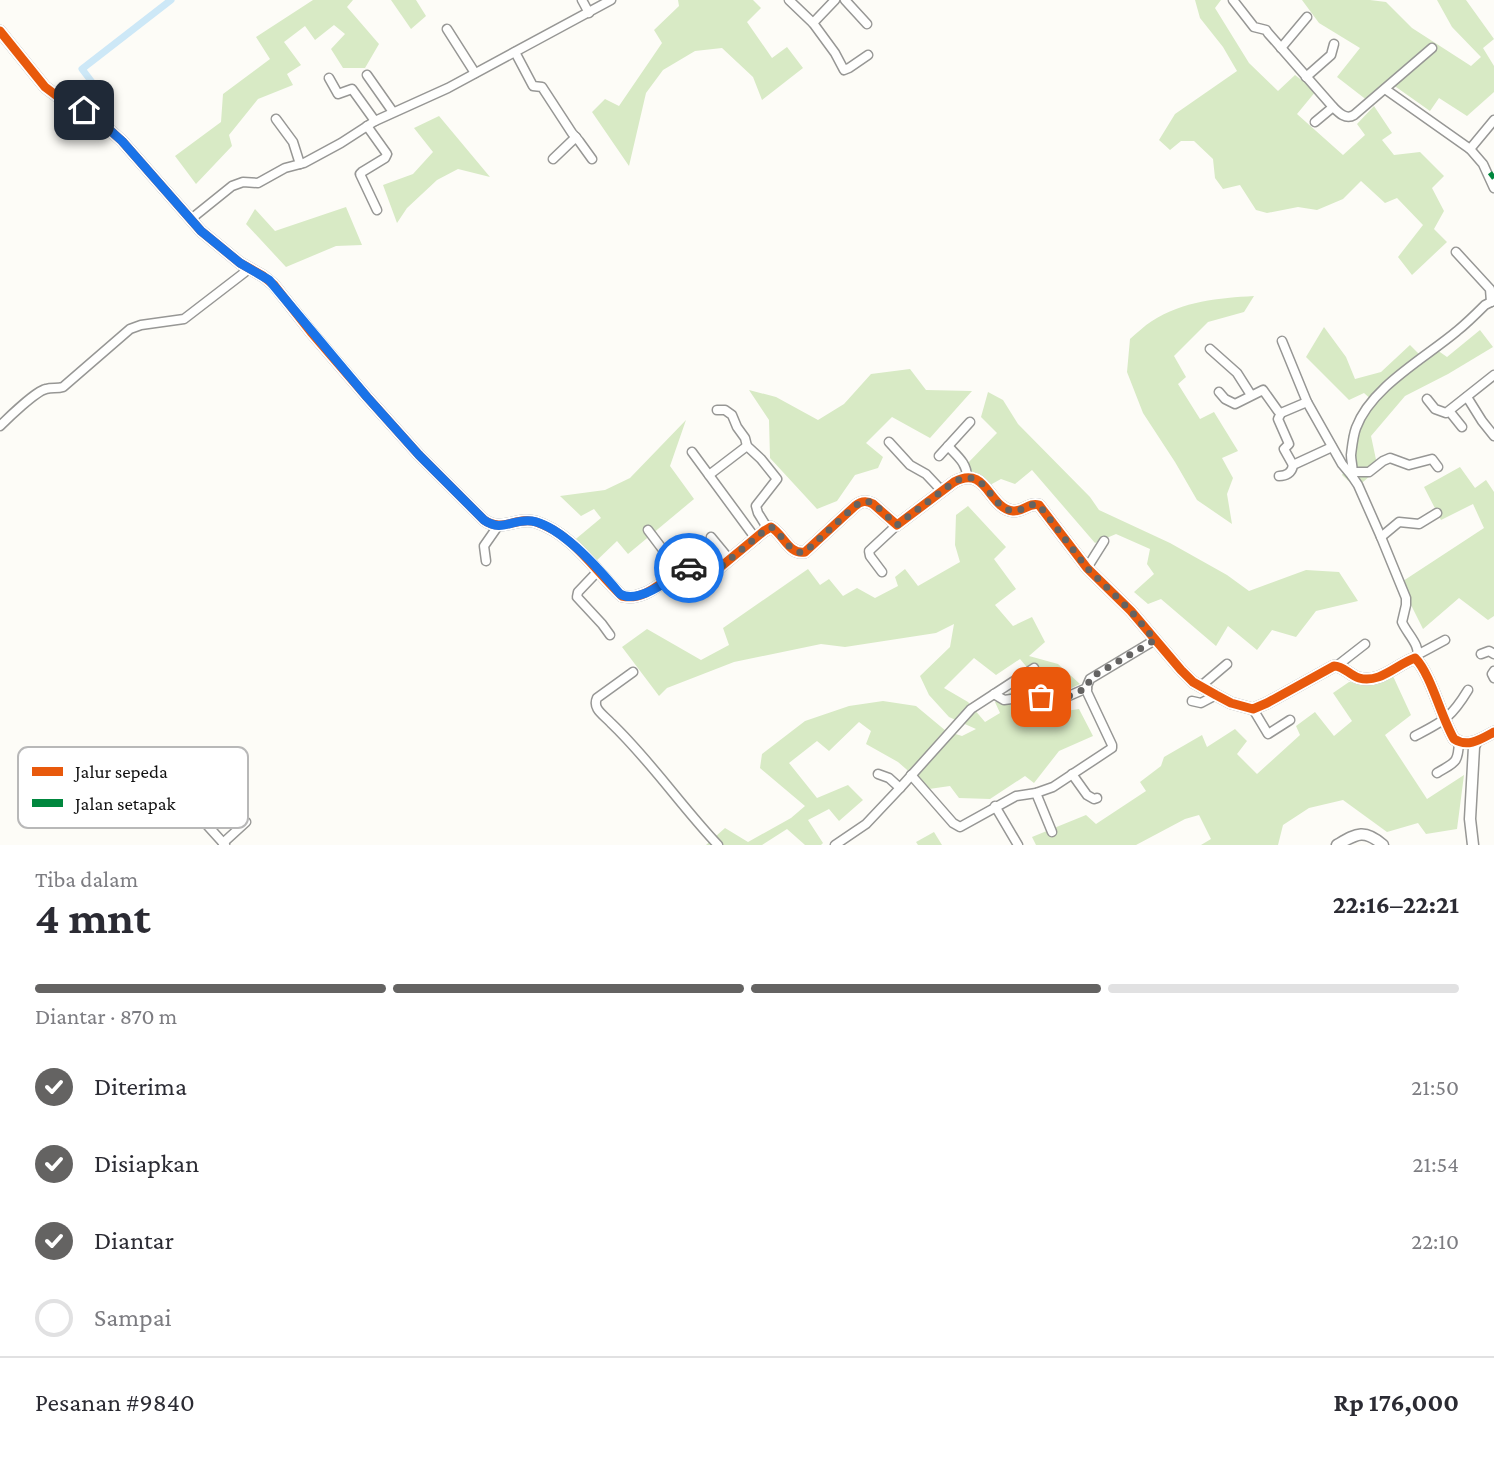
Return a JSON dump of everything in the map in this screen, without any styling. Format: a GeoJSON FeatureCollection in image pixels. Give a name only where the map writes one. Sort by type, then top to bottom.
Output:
{"type":"FeatureCollection","features":[{"type":"Feature","properties":{"kind":"street"},"geometry":{"type":"LineString","coordinates":[[582,0],[589,13]]}},
{"type":"Feature","properties":{"kind":"street"},"geometry":{"type":"LineString","coordinates":[[191,219],[232,186],[243,182],[258,183],[285,168],[315,158],[376,121],[436,94],[611,0]]}},
{"type":"Feature","properties":{"kind":"street"},"geometry":{"type":"LineString","coordinates":[[789,0],[813,23],[844,70],[868,55]]}},
{"type":"Feature","properties":{"kind":"street"},"geometry":{"type":"LineString","coordinates":[[813,23],[835,0]]}},
{"type":"Feature","properties":{"kind":"street"},"geometry":{"type":"LineString","coordinates":[[845,0],[867,24]]}},
{"type":"Feature","properties":{"kind":"street"},"geometry":{"type":"LineString","coordinates":[[1233,0],[1254,27],[1266,30],[1333,107],[1340,114],[1350,117],[1432,48]]}},
{"type":"Feature","properties":{"kind":"street"},"geometry":{"type":"LineString","coordinates":[[1281,48],[1307,17]]}},
{"type":"Feature","properties":{"kind":"street"},"geometry":{"type":"LineString","coordinates":[[447,29],[475,73]]}},
{"type":"Feature","properties":{"kind":"street"},"geometry":{"type":"LineString","coordinates":[[0,31],[45,87],[61,99],[94,116],[131,151],[207,236],[274,285],[359,388],[428,464],[491,525],[528,521],[545,526],[567,539],[620,594],[629,598],[654,588],[679,570],[686,568],[709,575],[716,572],[771,527],[793,550],[802,553],[864,501],[873,503],[897,525]]}},
{"type":"Feature","properties":{"kind":"street"},"geometry":{"type":"LineString","coordinates":[[1306,77],[1331,55],[1335,44]]}},
{"type":"Feature","properties":{"kind":"street"},"geometry":{"type":"LineString","coordinates":[[515,52],[533,86],[542,87],[592,159]]}},
{"type":"Feature","properties":{"kind":"street"},"geometry":{"type":"LineString","coordinates":[[367,75],[393,112]]}},
{"type":"Feature","properties":{"kind":"street"},"geometry":{"type":"LineString","coordinates":[[328,78],[338,94],[352,89],[376,121]]}},
{"type":"Feature","properties":{"kind":"street"},"geometry":{"type":"LineString","coordinates":[[1385,89],[1470,149],[1492,175],[1494,188]]}},
{"type":"Feature","properties":{"kind":"street"},"geometry":{"type":"LineString","coordinates":[[1315,122],[1333,107]]}},
{"type":"Feature","properties":{"kind":"street"},"geometry":{"type":"LineString","coordinates":[[276,120],[293,142],[300,164]]}},
{"type":"Feature","properties":{"kind":"street"},"geometry":{"type":"LineString","coordinates":[[1470,149],[1494,120]]}},
{"type":"Feature","properties":{"kind":"street"},"geometry":{"type":"LineString","coordinates":[[367,126],[387,154],[360,174],[377,210]]}},
{"type":"Feature","properties":{"kind":"street"},"geometry":{"type":"LineString","coordinates":[[553,159],[576,137]]}},
{"type":"Feature","properties":{"kind":"street"},"geometry":{"type":"LineString","coordinates":[[1352,474],[1357,426],[1372,402],[1394,379],[1458,330],[1485,305],[1492,303],[1492,288],[1456,252]]}},
{"type":"Feature","properties":{"kind":"street"},"geometry":{"type":"LineString","coordinates":[[0,426],[41,390],[63,387],[130,329],[184,319],[249,269]]}},
{"type":"Feature","properties":{"kind":"street"},"geometry":{"type":"LineString","coordinates":[[1282,341],[1307,402],[1342,464],[1352,474],[1381,537],[1406,598],[1402,622],[1418,649],[1418,656],[1452,736],[1460,742],[1475,742],[1494,732]]}},
{"type":"Feature","properties":{"kind":"street"},"geometry":{"type":"LineString","coordinates":[[1210,349],[1237,373],[1251,395]]}},
{"type":"Feature","properties":{"kind":"street"},"geometry":{"type":"LineString","coordinates":[[1427,399],[1438,411],[1450,412],[1494,375]]}},
{"type":"Feature","properties":{"kind":"street"},"geometry":{"type":"LineString","coordinates":[[1219,392],[1233,403],[1263,390],[1281,413]]}},
{"type":"Feature","properties":{"kind":"street"},"geometry":{"type":"LineString","coordinates":[[1467,397],[1494,436]]}},
{"type":"Feature","properties":{"kind":"street"},"geometry":{"type":"LineString","coordinates":[[1293,465],[1284,449],[1289,444],[1278,419],[1281,413],[1307,402]]}},
{"type":"Feature","properties":{"kind":"street"},"geometry":{"type":"LineString","coordinates":[[717,410],[732,415],[747,446],[777,479],[756,506],[768,529]]}},
{"type":"Feature","properties":{"kind":"street"},"geometry":{"type":"LineString","coordinates":[[1450,412],[1462,427]]}},
{"type":"Feature","properties":{"kind":"street"},"geometry":{"type":"LineString","coordinates":[[939,456],[970,422]]}},
{"type":"Feature","properties":{"kind":"street"},"geometry":{"type":"LineString","coordinates":[[889,443],[910,465],[930,477],[942,491]]}},
{"type":"Feature","properties":{"kind":"street"},"geometry":{"type":"LineString","coordinates":[[709,475],[747,446]]}},
{"type":"Feature","properties":{"kind":"street"},"geometry":{"type":"LineString","coordinates":[[948,446],[963,462],[967,477]]}},
{"type":"Feature","properties":{"kind":"street"},"geometry":{"type":"LineString","coordinates":[[1279,476],[1288,474],[1293,465],[1332,447]]}},
{"type":"Feature","properties":{"kind":"street"},"geometry":{"type":"LineString","coordinates":[[692,452],[756,539]]}},
{"type":"Feature","properties":{"kind":"street"},"geometry":{"type":"LineString","coordinates":[[1352,474],[1369,472],[1390,458],[1409,465],[1432,459],[1438,467]]}},
{"type":"Feature","properties":{"kind":"street"},"geometry":{"type":"LineString","coordinates":[[882,572],[869,551],[897,525],[942,491],[967,477],[986,487],[1001,505],[1010,510],[1019,510],[1032,503],[1039,505],[1087,568],[1131,611],[1181,670],[1201,686],[1231,703],[1259,708],[1338,665],[1365,644]]}},
{"type":"Feature","properties":{"kind":"street"},"geometry":{"type":"LineString","coordinates":[[1381,537],[1399,522],[1419,524],[1437,513]]}},
{"type":"Feature","properties":{"kind":"street"},"geometry":{"type":"LineString","coordinates":[[486,561],[484,546],[498,526]]}},
{"type":"Feature","properties":{"kind":"street"},"geometry":{"type":"LineString","coordinates":[[648,530],[679,570]]}},
{"type":"Feature","properties":{"kind":"street"},"geometry":{"type":"LineString","coordinates":[[711,537],[730,560]]}},
{"type":"Feature","properties":{"kind":"street"},"geometry":{"type":"LineString","coordinates":[[1087,568],[1104,541]]}},
{"type":"Feature","properties":{"kind":"street"},"geometry":{"type":"LineString","coordinates":[[598,571],[578,592],[577,597],[610,635]]}},
{"type":"Feature","properties":{"kind":"street"},"geometry":{"type":"LineString","coordinates":[[911,775],[953,823],[960,827],[1016,796],[1053,787],[1110,750],[1112,745],[1087,692],[1090,678],[1155,640]]}},
{"type":"Feature","properties":{"kind":"street"},"geometry":{"type":"LineString","coordinates":[[1338,665],[1356,677],[1368,679],[1380,676],[1445,640]]}},
{"type":"Feature","properties":{"kind":"street"},"geometry":{"type":"LineString","coordinates":[[1480,654],[1489,651],[1494,654]]}},
{"type":"Feature","properties":{"kind":"street"},"geometry":{"type":"LineString","coordinates":[[1201,686],[1227,664]]}},
{"type":"Feature","properties":{"kind":"street"},"geometry":{"type":"LineString","coordinates":[[835,845],[866,824],[971,709],[1034,668]]}},
{"type":"Feature","properties":{"kind":"street"},"geometry":{"type":"LineString","coordinates":[[1494,671],[1494,678]]}},
{"type":"Feature","properties":{"kind":"street"},"geometry":{"type":"LineString","coordinates":[[633,672],[597,698],[596,707],[718,845]]}},
{"type":"Feature","properties":{"kind":"street"},"geometry":{"type":"LineString","coordinates":[[994,694],[1004,700],[1034,696],[1055,702],[1087,688]]}},
{"type":"Feature","properties":{"kind":"street"},"geometry":{"type":"LineString","coordinates":[[1415,736],[1445,720],[1468,690]]}},
{"type":"Feature","properties":{"kind":"street"},"geometry":{"type":"LineString","coordinates":[[1192,701],[1200,703],[1216,695]]}},
{"type":"Feature","properties":{"kind":"street"},"geometry":{"type":"LineString","coordinates":[[1253,709],[1268,734],[1290,720]]}},
{"type":"Feature","properties":{"kind":"street"},"geometry":{"type":"LineString","coordinates":[[1437,773],[1457,759],[1460,742]]}},
{"type":"Feature","properties":{"kind":"street"},"geometry":{"type":"LineString","coordinates":[[1472,845],[1470,819],[1475,742]]}},
{"type":"Feature","properties":{"kind":"street"},"geometry":{"type":"LineString","coordinates":[[878,774],[889,778],[900,788]]}},
{"type":"Feature","properties":{"kind":"street"},"geometry":{"type":"LineString","coordinates":[[1072,775],[1089,796],[1094,799],[1097,797]]}},
{"type":"Feature","properties":{"kind":"street"},"geometry":{"type":"LineString","coordinates":[[1035,793],[1052,832]]}},
{"type":"Feature","properties":{"kind":"street"},"geometry":{"type":"LineString","coordinates":[[995,806],[1018,845]]}},
{"type":"Feature","properties":{"kind":"street"},"geometry":{"type":"LineString","coordinates":[[210,828],[224,844],[240,828]]}},
{"type":"Feature","properties":{"kind":"street"},"geometry":{"type":"LineString","coordinates":[[1337,845],[1354,836],[1368,834],[1383,845]]}},
{"type":"Feature","properties":{"kind":"green space"},"geometry":{"type":"Polygon","coordinates":[[[313,0],[353,0],[347,7],[379,44],[365,68],[343,68],[331,49],[345,34],[334,25],[315,40],[305,26],[284,42],[301,65],[287,74],[293,85],[258,99],[229,135],[232,146],[196,184],[175,156],[221,122],[223,94],[270,59],[256,37],[313,0]]]}},
{"type":"Feature","properties":{"kind":"green space"},"geometry":{"type":"Polygon","coordinates":[[[391,0],[416,0],[426,16],[411,29],[391,0]]]}},
{"type":"Feature","properties":{"kind":"green space"},"geometry":{"type":"Polygon","coordinates":[[[678,0],[753,0],[761,8],[747,22],[772,58],[787,47],[803,68],[762,100],[753,77],[722,48],[695,51],[663,70],[646,93],[629,166],[592,112],[605,99],[619,106],[662,43],[654,30],[679,6],[678,0]]]}},
{"type":"Feature","properties":{"kind":"green space"},"geometry":{"type":"Polygon","coordinates":[[[1195,0],[1221,0],[1215,8],[1249,63],[1278,91],[1295,75],[1316,91],[1297,114],[1343,155],[1365,135],[1357,124],[1374,106],[1392,133],[1382,140],[1394,155],[1420,152],[1444,176],[1432,188],[1444,211],[1434,229],[1447,242],[1412,275],[1398,257],[1423,225],[1397,198],[1385,203],[1361,181],[1343,199],[1317,210],[1298,207],[1267,213],[1256,210],[1240,185],[1223,189],[1215,178],[1213,159],[1194,141],[1181,141],[1170,150],[1159,140],[1175,114],[1237,71],[1223,47],[1200,18],[1195,0]]]}},
{"type":"Feature","properties":{"kind":"green space"},"geometry":{"type":"Polygon","coordinates":[[[1302,0],[1386,2],[1412,28],[1471,66],[1481,57],[1452,27],[1437,0],[1466,0],[1494,39],[1483,48],[1494,66],[1494,92],[1467,116],[1439,98],[1430,111],[1389,82],[1368,101],[1337,77],[1360,48],[1319,23],[1302,0]]]}},
{"type":"Feature","properties":{"kind":"green space"},"geometry":{"type":"Polygon","coordinates":[[[439,116],[490,177],[458,169],[437,180],[407,208],[397,223],[383,185],[413,174],[433,152],[414,128],[439,116]]]}},
{"type":"Feature","properties":{"kind":"green space"},"geometry":{"type":"Polygon","coordinates":[[[346,207],[362,245],[336,246],[286,267],[246,224],[255,209],[275,231],[346,207]]]}},
{"type":"Feature","properties":{"kind":"green space"},"geometry":{"type":"Polygon","coordinates":[[[1254,296],[1244,312],[1208,322],[1174,356],[1186,377],[1178,384],[1200,419],[1214,412],[1238,451],[1222,458],[1233,478],[1227,494],[1232,524],[1197,500],[1143,413],[1127,372],[1130,339],[1152,321],[1176,309],[1215,300],[1254,296]]]}},
{"type":"Feature","properties":{"kind":"green space"},"geometry":{"type":"Polygon","coordinates":[[[1324,327],[1346,357],[1355,379],[1381,372],[1410,345],[1424,359],[1437,350],[1447,357],[1480,330],[1493,347],[1405,396],[1371,436],[1378,469],[1356,488],[1342,475],[1356,449],[1348,436],[1374,402],[1364,393],[1349,400],[1306,357],[1324,327]]]}},
{"type":"Feature","properties":{"kind":"green space"},"geometry":{"type":"Polygon","coordinates":[[[910,369],[926,390],[972,391],[930,438],[892,417],[866,443],[883,457],[878,468],[855,475],[837,501],[817,509],[770,458],[769,420],[749,390],[776,397],[818,420],[844,404],[871,374],[910,369]]]}},
{"type":"Feature","properties":{"kind":"green space"},"geometry":{"type":"Polygon","coordinates":[[[988,392],[1003,400],[1018,424],[1090,497],[1099,510],[1170,543],[1227,575],[1249,591],[1306,570],[1339,572],[1358,601],[1316,611],[1296,637],[1272,630],[1257,650],[1228,626],[1216,646],[1161,599],[1148,604],[1134,592],[1154,574],[1147,564],[1150,549],[1116,534],[1095,543],[1032,470],[1015,484],[1001,479],[990,485],[965,466],[997,433],[981,417],[988,392]]]}},
{"type":"Feature","properties":{"kind":"green space"},"geometry":{"type":"Polygon","coordinates":[[[686,420],[670,466],[694,499],[628,554],[617,541],[593,564],[571,543],[601,518],[594,509],[581,516],[560,496],[605,490],[630,478],[686,420]]]}},
{"type":"Feature","properties":{"kind":"green space"},"geometry":{"type":"Polygon","coordinates":[[[1460,467],[1475,488],[1486,480],[1494,492],[1494,616],[1488,620],[1459,598],[1423,629],[1400,583],[1484,528],[1473,504],[1441,520],[1424,487],[1460,467]]]}},
{"type":"Feature","properties":{"kind":"green space"},"geometry":{"type":"Polygon","coordinates":[[[968,506],[1006,547],[994,559],[1016,589],[995,605],[1013,626],[1032,617],[1045,642],[1029,656],[1058,664],[1080,684],[1052,697],[1020,659],[996,675],[974,658],[944,688],[968,702],[985,722],[1000,713],[995,702],[1013,691],[1033,716],[1079,709],[1093,736],[1059,751],[1034,783],[1025,776],[990,799],[959,798],[950,786],[929,789],[898,762],[866,744],[871,731],[859,722],[829,751],[817,741],[789,763],[817,798],[848,785],[863,800],[839,821],[829,809],[808,820],[823,843],[821,845],[805,845],[787,829],[762,845],[706,845],[725,828],[748,842],[791,818],[805,806],[760,768],[762,754],[805,721],[849,706],[883,701],[916,706],[946,731],[962,736],[976,729],[949,717],[929,695],[920,676],[950,647],[954,624],[936,633],[845,647],[821,644],[734,662],[667,688],[659,696],[622,647],[647,629],[701,660],[729,645],[723,628],[808,569],[820,585],[829,579],[843,596],[857,588],[875,598],[898,586],[895,577],[905,569],[918,586],[960,562],[955,545],[956,515],[968,506]]]}},
{"type":"Feature","properties":{"kind":"green space"},"geometry":{"type":"Polygon","coordinates":[[[1392,674],[1411,715],[1385,735],[1427,799],[1464,775],[1457,829],[1426,834],[1418,823],[1387,832],[1343,800],[1309,808],[1283,825],[1278,845],[1201,845],[1211,839],[1199,815],[1185,819],[1136,845],[1036,845],[1032,837],[1086,815],[1096,824],[1146,791],[1140,782],[1161,766],[1164,757],[1202,735],[1207,747],[1235,729],[1247,741],[1237,754],[1257,774],[1300,735],[1296,726],[1315,712],[1334,736],[1352,721],[1333,693],[1349,682],[1369,683],[1392,674]]]}},
{"type":"Feature","properties":{"kind":"green space"},"geometry":{"type":"Polygon","coordinates":[[[934,832],[942,845],[918,845],[916,842],[934,832]]]}},
{"type":"Feature","properties":{"kind":"waterway"},"geometry":{"type":"LineString","coordinates":[[88,112],[104,98],[82,69],[171,0]]}},
{"type":"Feature","properties":{"kind":"marked path"},"geometry":{"type":"LineString","coordinates":[[1490,177],[1494,174]]}},
{"type":"Feature","properties":{"kind":"cycle path"},"geometry":{"type":"LineString","coordinates":[[0,31],[45,87],[61,99],[94,116],[122,141],[201,231],[240,263],[274,285],[367,397],[419,455],[484,520],[497,525],[529,521],[549,528],[583,554],[622,596],[631,597],[648,592],[686,568],[712,574],[771,527],[791,548],[805,552],[861,502],[873,504],[897,525],[954,482],[965,478],[974,479],[981,482],[1005,508],[1017,511],[1039,505],[1087,568],[1131,611],[1181,670],[1193,682],[1231,703],[1253,709],[1334,666],[1341,667],[1355,677],[1367,679],[1381,676],[1415,658],[1426,674],[1454,739],[1469,743],[1494,732]]}},
{"type":"Feature","properties":{"kind":"way so far"},"geometry":{"type":"LineString","coordinates":[[689,568],[709,575],[716,572],[771,527],[778,531],[794,551],[805,552],[855,506],[864,501],[873,503],[897,525],[954,482],[962,478],[973,478],[986,487],[1001,505],[1010,510],[1019,510],[1032,503],[1039,505],[1087,568],[1131,611],[1155,640],[1090,678],[1087,688],[1055,702],[1041,697]]}},
{"type":"Feature","properties":{"kind":"route"},"geometry":{"type":"LineString","coordinates":[[84,110],[122,141],[201,231],[240,263],[274,285],[367,397],[419,455],[484,520],[498,526],[528,521],[545,526],[567,539],[620,594],[629,598],[649,591],[670,579],[679,570],[689,568]]}}]}
